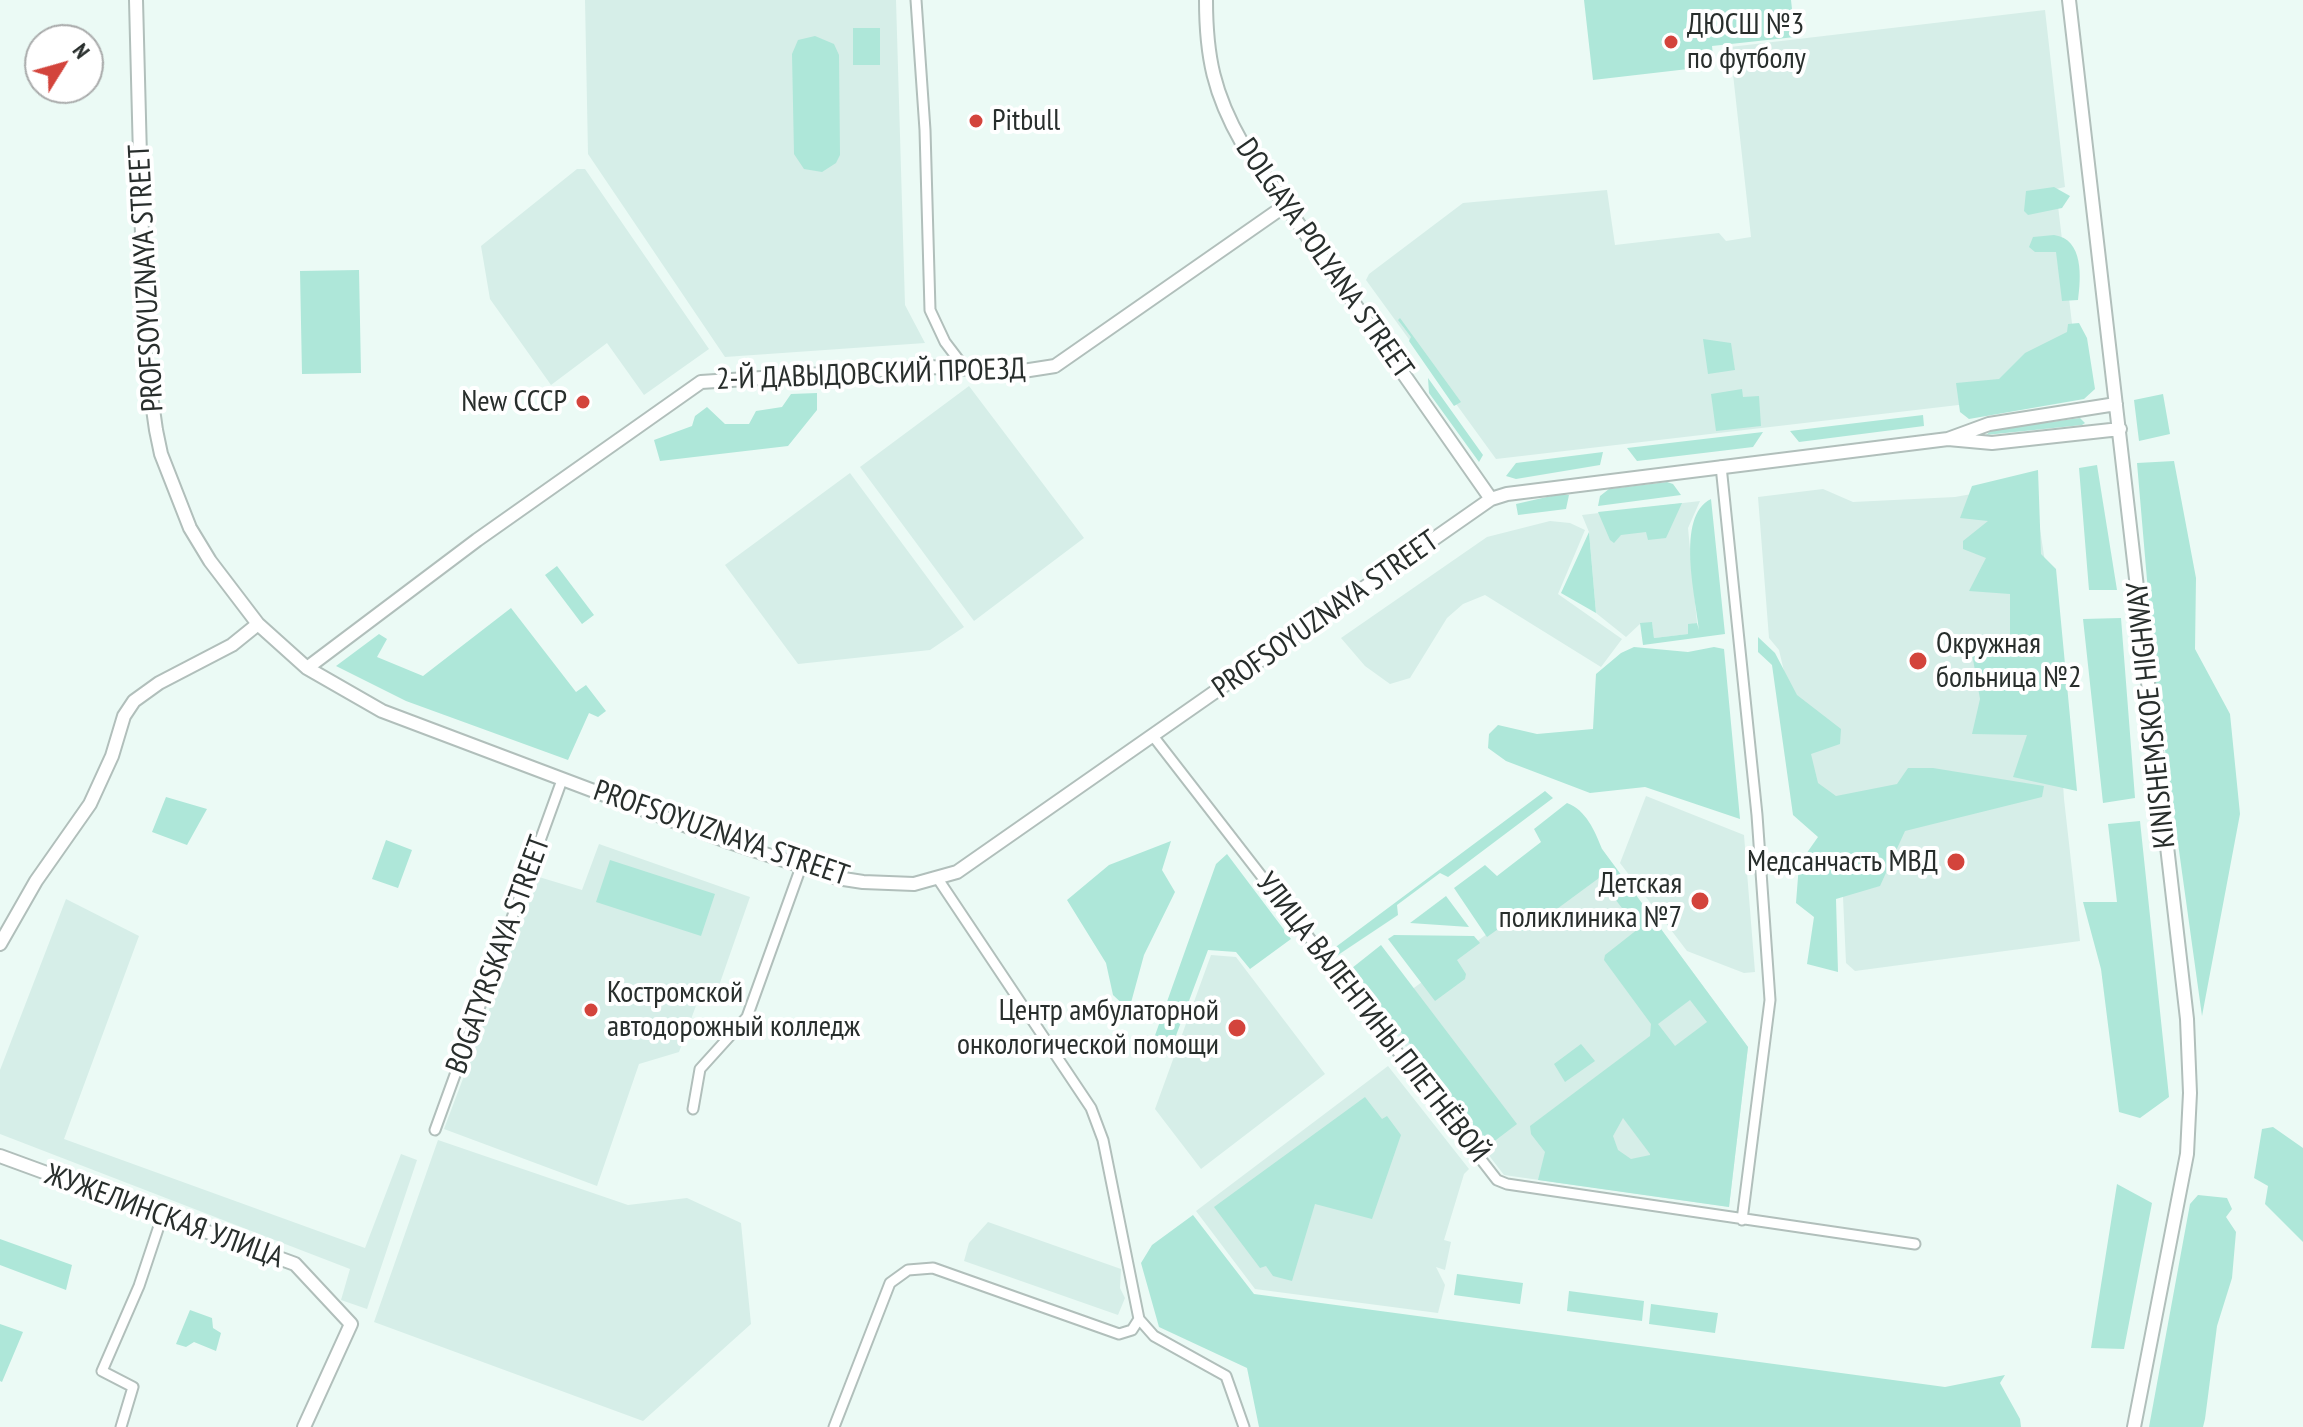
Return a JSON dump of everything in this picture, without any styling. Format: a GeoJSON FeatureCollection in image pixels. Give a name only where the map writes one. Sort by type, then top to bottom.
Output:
{"type":"FeatureCollection","features":[{"type":"Feature","properties":{"kind":"main road","name":"PROFSOYUZNAYA STREET"},"geometry":{"type":"LineString","coordinates":[[136,0],[145,353],[156,430],[161,454],[190,528],[210,561],[258,624],[307,668],[382,711],[562,780],[837,878],[891,885],[938,879],[975,861],[1491,499],[1507,494],[1948,439]]}},
{"type":"Feature","properties":{"kind":"main road","name":"DOLGAYA POLYANA STREET"},"geometry":{"type":"LineString","coordinates":[[1206,0],[1212,80],[1223,111],[1491,499]]}},
{"type":"Feature","properties":{"kind":"main road","name":"KINISHEMSKOE HIGHWAY"},"geometry":{"type":"LineString","coordinates":[[2069,0],[2187,1019],[2190,1093],[2187,1154],[2134,1427]]}},
{"type":"Feature","properties":{"kind":"main road","name":"2-Й ДАВЫДОВСКИЙ ПРОЕЗД"},"geometry":{"type":"LineString","coordinates":[[307,668],[489,531],[701,382],[964,367],[1023,371],[1055,366],[1286,205]]}},
{"type":"Feature","properties":{"kind":"main road"},"geometry":{"type":"LineString","coordinates":[[1948,439],[1989,424],[2116,404]]}},
{"type":"Feature","properties":{"kind":"main road"},"geometry":{"type":"LineString","coordinates":[[1948,439],[1992,443],[2120,429]]}},
{"type":"Feature","properties":{"kind":"main road"},"geometry":{"type":"LineString","coordinates":[[0,944],[36,881],[90,804],[112,756],[124,716],[134,701],[159,683],[232,645],[258,624]]}},
{"type":"Feature","properties":{"kind":"main road","name":"ЖУЖЕЛИНСКАЯ УЛИЦА"},"geometry":{"type":"LineString","coordinates":[[0,1156],[295,1264],[351,1324],[304,1427]]}},
{"type":"Feature","properties":{"kind":"street"},"geometry":{"type":"LineString","coordinates":[[916,0],[925,130],[930,310],[938,331],[964,367]]}},
{"type":"Feature","properties":{"kind":"street"},"geometry":{"type":"LineString","coordinates":[[1721,466],[1757,815],[1770,1000],[1742,1220]]}},
{"type":"Feature","properties":{"kind":"street","name":"УЛИЦА ВАЛЕНТИНЫ ПЛЕТНЁВОЙ"},"geometry":{"type":"LineString","coordinates":[[1153,736],[1497,1180],[1742,1220],[1915,1244]]}},
{"type":"Feature","properties":{"kind":"street","name":"BOGATYRSKAYA STREET"},"geometry":{"type":"LineString","coordinates":[[435,1130],[562,780]]}},
{"type":"Feature","properties":{"kind":"street"},"geometry":{"type":"LineString","coordinates":[[693,1109],[700,1069],[747,1017],[801,867]]}},
{"type":"Feature","properties":{"kind":"street"},"geometry":{"type":"LineString","coordinates":[[938,879],[1091,1108],[1103,1140],[1139,1319],[1154,1336],[1226,1376],[1244,1427]]}},
{"type":"Feature","properties":{"kind":"street"},"geometry":{"type":"LineString","coordinates":[[121,1427],[133,1387],[102,1371],[139,1286],[162,1217]]}},
{"type":"Feature","properties":{"kind":"street"},"geometry":{"type":"LineString","coordinates":[[834,1427],[890,1283],[908,1270],[933,1268],[1119,1334],[1132,1330],[1139,1319]]}},
{"type":"Feature","properties":{"kind":"shaded area"},"geometry":{"type":"Polygon","coordinates":[[[585,0],[896,0],[905,305],[925,343],[725,357],[588,154],[585,0]]]}},
{"type":"Feature","properties":{"kind":"shaded area"},"geometry":{"type":"Polygon","coordinates":[[[2045,10],[2065,187],[2056,189],[2073,332],[1967,404],[1496,459],[1366,280],[1369,274],[1463,203],[1607,190],[1615,245],[1719,233],[1726,241],[1751,237],[1730,47],[2045,10]]]}},
{"type":"Feature","properties":{"kind":"shaded area"},"geometry":{"type":"Polygon","coordinates":[[[577,169],[585,169],[709,349],[644,395],[607,343],[551,385],[490,299],[481,246],[577,169]]]}},
{"type":"Feature","properties":{"kind":"shaded area"},"geometry":{"type":"Polygon","coordinates":[[[969,386],[1084,538],[974,621],[860,467],[969,386]]]}},
{"type":"Feature","properties":{"kind":"shaded area"},"geometry":{"type":"Polygon","coordinates":[[[850,473],[964,627],[930,650],[798,664],[725,565],[850,473]]]}},
{"type":"Feature","properties":{"kind":"shaded area","name":"Окружная больница №2"},"geometry":{"type":"Polygon","coordinates":[[[2033,483],[2052,608],[2064,799],[2080,941],[1855,971],[1846,963],[1840,831],[1814,800],[1779,650],[1769,638],[1758,497],[1823,489],[1853,502],[1955,497],[2033,483]]]}},
{"type":"Feature","properties":{"kind":"shaded area"},"geometry":{"type":"Polygon","coordinates":[[[1700,501],[1688,528],[1697,623],[1688,625],[1689,634],[1654,638],[1652,623],[1640,624],[1626,637],[1596,613],[1589,532],[1582,515],[1700,501]]]}},
{"type":"Feature","properties":{"kind":"shaded area"},"geometry":{"type":"Polygon","coordinates":[[[1550,521],[1570,523],[1585,530],[1558,594],[1622,639],[1601,667],[1485,595],[1463,604],[1447,618],[1410,678],[1390,684],[1365,666],[1341,638],[1487,537],[1550,521]]]}},
{"type":"Feature","properties":{"kind":"shaded area","name":"Детская поликлиника №7"},"geometry":{"type":"Polygon","coordinates":[[[1646,796],[1744,835],[1755,972],[1744,973],[1687,951],[1620,863],[1646,796]]]}},
{"type":"Feature","properties":{"kind":"shaded area","name":"Костромской автодорожный колледж"},"geometry":{"type":"Polygon","coordinates":[[[599,844],[750,897],[715,997],[701,992],[679,1052],[639,1064],[597,1186],[444,1129],[539,877],[582,890],[599,844]]]}},
{"type":"Feature","properties":{"kind":"shaded area"},"geometry":{"type":"Polygon","coordinates":[[[1602,849],[1748,1047],[1729,1207],[1504,1175],[1380,1013],[1602,849]]]}},
{"type":"Feature","properties":{"kind":"shaded area"},"geometry":{"type":"Polygon","coordinates":[[[66,899],[139,936],[64,1139],[365,1248],[401,1154],[417,1160],[367,1309],[341,1300],[350,1269],[0,1134],[0,1070],[66,899]]]}},
{"type":"Feature","properties":{"kind":"shaded area","name":"Центр амбулаторной онкологической помощи"},"geometry":{"type":"Polygon","coordinates":[[[1211,955],[1236,957],[1325,1074],[1201,1169],[1155,1109],[1211,955]]]}},
{"type":"Feature","properties":{"kind":"shaded area"},"geometry":{"type":"Polygon","coordinates":[[[1388,1066],[1469,1169],[1464,1174],[1444,1240],[1451,1242],[1445,1270],[1436,1267],[1445,1285],[1438,1313],[1255,1289],[1196,1211],[1388,1066]]]}},
{"type":"Feature","properties":{"kind":"shaded area"},"geometry":{"type":"Polygon","coordinates":[[[438,1140],[628,1205],[687,1198],[741,1223],[751,1324],[643,1421],[374,1322],[438,1140]]]}},
{"type":"Feature","properties":{"kind":"shaded area"},"geometry":{"type":"Polygon","coordinates":[[[988,1222],[1121,1269],[1120,1288],[1125,1298],[1118,1315],[964,1261],[969,1243],[988,1222]]]}},
{"type":"Feature","properties":{"kind":"green space","name":"ДЮСШ №3 по футболу"},"geometry":{"type":"Polygon","coordinates":[[[1584,0],[1791,0],[1795,37],[1712,46],[1714,66],[1593,80],[1584,0]]]}},
{"type":"Feature","properties":{"kind":"green space"},"geometry":{"type":"Polygon","coordinates":[[[853,28],[880,28],[880,65],[853,65],[853,28]]]}},
{"type":"Feature","properties":{"kind":"green space"},"geometry":{"type":"Polygon","coordinates":[[[815,36],[834,44],[839,55],[840,155],[836,163],[822,172],[804,169],[794,154],[792,54],[798,40],[815,36]]]}},
{"type":"Feature","properties":{"kind":"green space"},"geometry":{"type":"Polygon","coordinates":[[[2054,187],[2070,196],[2062,208],[2028,215],[2024,211],[2026,191],[2054,187]]]}},
{"type":"Feature","properties":{"kind":"green space"},"geometry":{"type":"Polygon","coordinates":[[[2054,235],[2064,238],[2076,252],[2080,271],[2078,300],[2062,301],[2056,252],[2035,252],[2029,247],[2033,237],[2054,235]]]}},
{"type":"Feature","properties":{"kind":"green space"},"geometry":{"type":"Polygon","coordinates":[[[359,270],[361,373],[302,374],[300,271],[359,270]]]}},
{"type":"Feature","properties":{"kind":"green space"},"geometry":{"type":"Polygon","coordinates":[[[1400,318],[1461,402],[1454,406],[1409,341],[1411,337],[1398,320],[1400,318]]]}},
{"type":"Feature","properties":{"kind":"green space"},"geometry":{"type":"Polygon","coordinates":[[[2079,323],[2087,338],[2095,389],[2084,399],[1969,419],[1960,412],[1956,383],[1999,379],[2025,353],[2067,332],[2068,324],[2079,323]]]}},
{"type":"Feature","properties":{"kind":"green space"},"geometry":{"type":"Polygon","coordinates":[[[1703,339],[1731,343],[1735,370],[1708,374],[1703,339]]]}},
{"type":"Feature","properties":{"kind":"green space"},"geometry":{"type":"Polygon","coordinates":[[[1428,378],[1483,455],[1479,462],[1429,393],[1428,378]]]}},
{"type":"Feature","properties":{"kind":"green space"},"geometry":{"type":"Polygon","coordinates":[[[1742,389],[1743,397],[1759,396],[1761,426],[1716,431],[1711,394],[1742,389]]]}},
{"type":"Feature","properties":{"kind":"green space"},"geometry":{"type":"Polygon","coordinates":[[[817,393],[817,410],[788,446],[660,461],[654,440],[692,426],[695,416],[707,407],[725,424],[749,424],[756,411],[782,407],[791,394],[817,393]]]}},
{"type":"Feature","properties":{"kind":"green space"},"geometry":{"type":"Polygon","coordinates":[[[2163,394],[2170,434],[2139,441],[2134,400],[2163,394]]]}},
{"type":"Feature","properties":{"kind":"green space"},"geometry":{"type":"Polygon","coordinates":[[[1923,415],[1924,426],[1799,442],[1790,431],[1923,415]]]}},
{"type":"Feature","properties":{"kind":"green space"},"geometry":{"type":"Polygon","coordinates":[[[2080,418],[2085,423],[2082,425],[1986,435],[1992,430],[2080,418]]]}},
{"type":"Feature","properties":{"kind":"green space"},"geometry":{"type":"Polygon","coordinates":[[[1763,432],[1753,447],[1637,461],[1627,448],[1763,432]]]}},
{"type":"Feature","properties":{"kind":"green space"},"geometry":{"type":"Polygon","coordinates":[[[1603,452],[1600,465],[1516,479],[1506,476],[1516,463],[1603,452]]]}},
{"type":"Feature","properties":{"kind":"green space"},"geometry":{"type":"Polygon","coordinates":[[[2174,461],[2196,578],[2195,649],[2230,714],[2240,814],[2202,1016],[2156,685],[2137,463],[2174,461]]]}},
{"type":"Feature","properties":{"kind":"green space"},"geometry":{"type":"Polygon","coordinates":[[[2097,465],[2117,590],[2089,590],[2079,468],[2097,465]]]}},
{"type":"Feature","properties":{"kind":"green space"},"geometry":{"type":"Polygon","coordinates":[[[2038,470],[2041,554],[2056,569],[2077,791],[2013,777],[2027,735],[1972,734],[1980,699],[1971,648],[2010,646],[2010,594],[1969,591],[1986,558],[1963,549],[1963,541],[1988,521],[1960,518],[1972,486],[2038,470]]]}},
{"type":"Feature","properties":{"kind":"green space"},"geometry":{"type":"Polygon","coordinates":[[[1667,482],[1673,484],[1681,495],[1598,506],[1600,496],[1609,489],[1667,482]]]}},
{"type":"Feature","properties":{"kind":"green space"},"geometry":{"type":"Polygon","coordinates":[[[1560,494],[1569,495],[1566,509],[1518,515],[1516,504],[1560,494]]]}},
{"type":"Feature","properties":{"kind":"green space"},"geometry":{"type":"Polygon","coordinates":[[[1711,499],[1725,634],[1643,645],[1640,623],[1652,622],[1654,638],[1688,634],[1688,624],[1697,623],[1699,630],[1690,559],[1691,539],[1700,508],[1711,499]]]}},
{"type":"Feature","properties":{"kind":"green space"},"geometry":{"type":"Polygon","coordinates":[[[1682,503],[1666,538],[1648,540],[1646,532],[1621,535],[1614,543],[1598,512],[1682,503]]]}},
{"type":"Feature","properties":{"kind":"green space"},"geometry":{"type":"Polygon","coordinates":[[[1589,532],[1596,613],[1561,593],[1589,532]]]}},
{"type":"Feature","properties":{"kind":"green space"},"geometry":{"type":"Polygon","coordinates":[[[557,566],[594,615],[582,624],[545,575],[557,566]]]}},
{"type":"Feature","properties":{"kind":"green space"},"geometry":{"type":"Polygon","coordinates":[[[511,608],[576,692],[586,685],[606,711],[598,717],[589,713],[568,760],[406,701],[336,666],[379,634],[387,639],[377,657],[423,676],[511,608]]]}},
{"type":"Feature","properties":{"kind":"green space"},"geometry":{"type":"Polygon","coordinates":[[[2121,618],[2135,798],[2103,803],[2083,619],[2121,618]]]}},
{"type":"Feature","properties":{"kind":"green space"},"geometry":{"type":"Polygon","coordinates":[[[1758,637],[1775,653],[1797,695],[1841,729],[1840,744],[1811,754],[1818,783],[1836,796],[1897,784],[1908,768],[1933,768],[2044,786],[2042,797],[1905,831],[1880,886],[1836,899],[1838,972],[1807,964],[1814,917],[1796,903],[1799,864],[1818,837],[1793,815],[1772,665],[1758,652],[1758,637]]]}},
{"type":"Feature","properties":{"kind":"green space"},"geometry":{"type":"Polygon","coordinates":[[[1634,647],[1688,652],[1714,647],[1724,649],[1740,819],[1645,787],[1590,793],[1506,761],[1488,748],[1489,734],[1498,725],[1537,734],[1593,729],[1596,674],[1621,653],[1634,647]]]}},
{"type":"Feature","properties":{"kind":"green space"},"geometry":{"type":"Polygon","coordinates":[[[1545,791],[1553,798],[1448,877],[1440,873],[1397,905],[1398,915],[1338,955],[1333,949],[1545,791]]]}},
{"type":"Feature","properties":{"kind":"green space"},"geometry":{"type":"Polygon","coordinates":[[[166,797],[207,809],[187,845],[152,832],[166,797]]]}},
{"type":"Feature","properties":{"kind":"green space"},"geometry":{"type":"Polygon","coordinates":[[[1567,803],[1585,816],[1602,849],[1748,1047],[1729,1207],[1538,1180],[1545,1152],[1531,1134],[1530,1126],[1650,1036],[1651,1024],[1604,960],[1605,955],[1638,929],[1599,878],[1527,931],[1521,931],[1512,919],[1487,937],[1454,888],[1485,865],[1497,876],[1541,842],[1534,829],[1567,803]],[[1690,1000],[1658,1024],[1675,1046],[1707,1022],[1690,1000]],[[1623,1118],[1613,1136],[1618,1150],[1631,1159],[1650,1155],[1650,1154],[1623,1118]]]}},
{"type":"Feature","properties":{"kind":"green space"},"geometry":{"type":"Polygon","coordinates":[[[2140,821],[2169,1097],[2140,1118],[2119,1112],[2101,969],[2083,902],[2117,902],[2108,824],[2140,821]]]}},
{"type":"Feature","properties":{"kind":"green space"},"geometry":{"type":"Polygon","coordinates":[[[386,840],[412,850],[398,888],[372,879],[386,840]]]}},
{"type":"Feature","properties":{"kind":"green space"},"geometry":{"type":"Polygon","coordinates":[[[1171,841],[1162,870],[1175,892],[1144,955],[1129,1010],[1113,995],[1106,963],[1067,900],[1109,865],[1171,841]]]}},
{"type":"Feature","properties":{"kind":"green space"},"geometry":{"type":"Polygon","coordinates":[[[1227,854],[1291,939],[1250,969],[1236,952],[1208,950],[1168,1057],[1153,1041],[1216,864],[1227,854]]]}},
{"type":"Feature","properties":{"kind":"green space"},"geometry":{"type":"Polygon","coordinates":[[[610,860],[715,894],[701,936],[596,902],[610,860]]]}},
{"type":"Feature","properties":{"kind":"green space"},"geometry":{"type":"Polygon","coordinates":[[[1446,896],[1469,927],[1410,923],[1446,896]]]}},
{"type":"Feature","properties":{"kind":"green space"},"geometry":{"type":"Polygon","coordinates":[[[1394,935],[1474,936],[1480,943],[1457,960],[1466,974],[1465,979],[1435,1001],[1388,939],[1394,935]]]}},
{"type":"Feature","properties":{"kind":"green space"},"geometry":{"type":"Polygon","coordinates":[[[1381,945],[1517,1124],[1488,1146],[1352,968],[1381,945]]]}},
{"type":"Feature","properties":{"kind":"green space"},"geometry":{"type":"Polygon","coordinates":[[[1581,1044],[1595,1061],[1565,1082],[1554,1064],[1581,1044]]]}},
{"type":"Feature","properties":{"kind":"green space"},"geometry":{"type":"Polygon","coordinates":[[[1365,1097],[1382,1119],[1387,1116],[1401,1135],[1372,1219],[1315,1204],[1292,1281],[1273,1276],[1266,1266],[1260,1268],[1214,1207],[1365,1097]]]}},
{"type":"Feature","properties":{"kind":"green space"},"geometry":{"type":"Polygon","coordinates":[[[2273,1127],[2303,1148],[2303,1242],[2265,1204],[2268,1186],[2254,1178],[2262,1129],[2273,1127]]]}},
{"type":"Feature","properties":{"kind":"green space"},"geometry":{"type":"Polygon","coordinates":[[[2117,1184],[2152,1203],[2124,1349],[2091,1348],[2117,1184]]]}},
{"type":"Feature","properties":{"kind":"green space"},"geometry":{"type":"Polygon","coordinates":[[[2198,1195],[2227,1198],[2232,1209],[2226,1217],[2236,1232],[2232,1278],[2217,1326],[2205,1419],[2203,1427],[2149,1427],[2190,1204],[2198,1195]]]}},
{"type":"Feature","properties":{"kind":"green space"},"geometry":{"type":"Polygon","coordinates":[[[1193,1215],[1254,1294],[1945,1387],[2005,1375],[2000,1383],[2020,1419],[2021,1427],[1259,1427],[1247,1368],[1159,1327],[1141,1263],[1152,1245],[1193,1215]]]}},
{"type":"Feature","properties":{"kind":"green space"},"geometry":{"type":"Polygon","coordinates":[[[0,1239],[72,1265],[66,1290],[0,1265],[0,1239]]]}},
{"type":"Feature","properties":{"kind":"green space"},"geometry":{"type":"Polygon","coordinates":[[[1457,1274],[1523,1283],[1520,1304],[1454,1295],[1457,1274]]]}},
{"type":"Feature","properties":{"kind":"green space"},"geometry":{"type":"Polygon","coordinates":[[[1569,1291],[1644,1301],[1642,1321],[1567,1311],[1569,1291]]]}},
{"type":"Feature","properties":{"kind":"green space"},"geometry":{"type":"Polygon","coordinates":[[[1651,1304],[1718,1313],[1715,1333],[1649,1324],[1651,1304]]]}},
{"type":"Feature","properties":{"kind":"green space"},"geometry":{"type":"Polygon","coordinates":[[[190,1310],[212,1318],[213,1328],[221,1333],[216,1351],[194,1342],[186,1347],[176,1344],[190,1310]]]}},
{"type":"Feature","properties":{"kind":"green space"},"geometry":{"type":"Polygon","coordinates":[[[0,1324],[23,1332],[2,1382],[0,1381],[0,1324]]]}},
{"type":"Feature","properties":{"kind":"place","name":"ДЮСШ №3 по футболу"},"geometry":{"type":"Point","coordinates":[1671,42]}},
{"type":"Feature","properties":{"kind":"place","name":"Pitbull"},"geometry":{"type":"Point","coordinates":[976,121]}},
{"type":"Feature","properties":{"kind":"place","name":"New СССР"},"geometry":{"type":"Point","coordinates":[583,402]}},
{"type":"Feature","properties":{"kind":"place","name":"Окружная больница №2"},"geometry":{"type":"Point","coordinates":[1918,661]}},
{"type":"Feature","properties":{"kind":"place","name":"Медсанчасть МВД"},"geometry":{"type":"Point","coordinates":[1956,862]}},
{"type":"Feature","properties":{"kind":"place","name":"Детская поликлиника №7"},"geometry":{"type":"Point","coordinates":[1700,901]}},
{"type":"Feature","properties":{"kind":"place","name":"Костромской автодорожный колледж"},"geometry":{"type":"Point","coordinates":[591,1010]}},
{"type":"Feature","properties":{"kind":"place","name":"Центр амбулаторной онкологической помощи"},"geometry":{"type":"Point","coordinates":[1237,1028]}}]}
